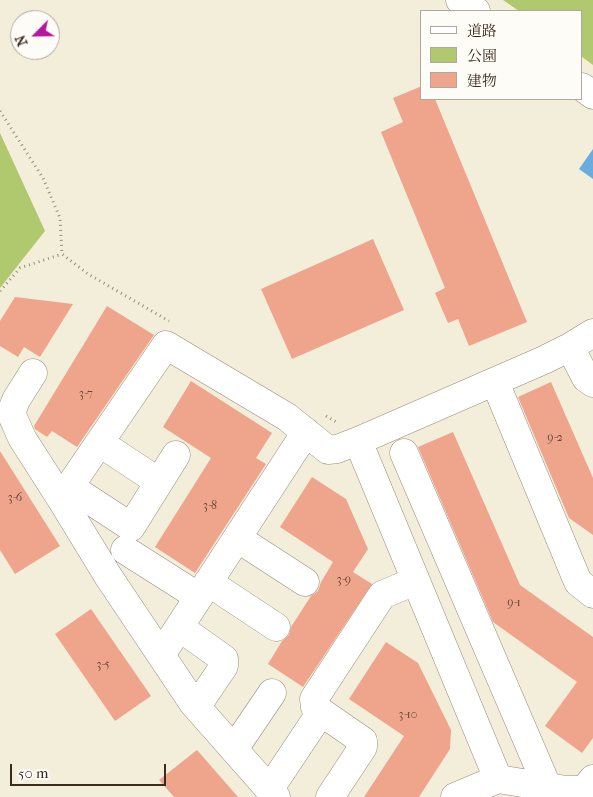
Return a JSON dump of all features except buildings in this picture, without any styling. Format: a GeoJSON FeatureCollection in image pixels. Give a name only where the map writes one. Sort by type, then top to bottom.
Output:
{"type":"FeatureCollection","features":[{"type":"Feature","properties":{"kind":"street"},"geometry":{"type":"LineString","coordinates":[[460,0],[475,10]]}},
{"type":"Feature","properties":{"kind":"street"},"geometry":{"type":"LineString","coordinates":[[314,423],[328,450],[337,449],[349,432],[495,382],[570,347],[593,332]]}},
{"type":"Feature","properties":{"kind":"street"},"geometry":{"type":"LineString","coordinates":[[65,493],[166,345],[287,417],[314,423]]}},
{"type":"Feature","properties":{"kind":"street"},"geometry":{"type":"LineString","coordinates":[[570,347],[586,378],[593,383]]}},
{"type":"Feature","properties":{"kind":"street"},"geometry":{"type":"LineString","coordinates":[[33,373],[16,400],[6,404],[22,438],[65,493],[108,576],[197,706],[273,793],[322,712]]}},
{"type":"Feature","properties":{"kind":"street"},"geometry":{"type":"LineString","coordinates":[[495,382],[578,582],[593,594]]}},
{"type":"Feature","properties":{"kind":"street"},"geometry":{"type":"LineString","coordinates":[[161,655],[314,423]]}},
{"type":"Feature","properties":{"kind":"street"},"geometry":{"type":"LineString","coordinates":[[349,432],[417,584],[498,779]]}},
{"type":"Feature","properties":{"kind":"street"},"geometry":{"type":"LineString","coordinates":[[100,443],[159,482]]}},
{"type":"Feature","properties":{"kind":"street"},"geometry":{"type":"LineString","coordinates":[[404,453],[547,786]]}},
{"type":"Feature","properties":{"kind":"street"},"geometry":{"type":"LineString","coordinates":[[108,576],[159,482],[176,455]]}},
{"type":"Feature","properties":{"kind":"street"},"geometry":{"type":"LineString","coordinates":[[65,493],[204,590],[276,627]]}},
{"type":"Feature","properties":{"kind":"street"},"geometry":{"type":"LineString","coordinates":[[237,538],[305,582]]}},
{"type":"Feature","properties":{"kind":"street"},"geometry":{"type":"LineString","coordinates":[[330,797],[363,747],[363,741],[315,707],[314,699],[382,595],[454,570]]}},
{"type":"Feature","properties":{"kind":"street"},"geometry":{"type":"LineString","coordinates":[[179,628],[224,659],[224,666],[197,706]]}},
{"type":"Feature","properties":{"kind":"street"},"geometry":{"type":"LineString","coordinates":[[234,750],[272,693]]}},
{"type":"Feature","properties":{"kind":"street"},"geometry":{"type":"LineString","coordinates":[[455,797],[498,779],[566,790],[587,789]]}},
{"type":"Feature","properties":{"kind":"path"},"geometry":{"type":"LineString","coordinates":[[0,112],[46,186],[60,218],[62,254],[88,274],[170,322]]}},
{"type":"Feature","properties":{"kind":"path"},"geometry":{"type":"LineString","coordinates":[[0,291],[20,268],[62,254]]}},
{"type":"Feature","properties":{"kind":"path"},"geometry":{"type":"LineString","coordinates":[[314,423],[349,432]]}},
{"type":"Feature","properties":{"kind":"green space"},"geometry":{"type":"Polygon","coordinates":[[[503,0],[593,0],[593,65],[583,58],[583,10],[518,10],[503,0]]]}},
{"type":"Feature","properties":{"kind":"green space"},"geometry":{"type":"Polygon","coordinates":[[[0,133],[45,231],[0,288],[0,133]]]}},
{"type":"Feature","properties":{"kind":"water"},"geometry":{"type":"Polygon","coordinates":[[[593,149],[593,179],[579,169],[593,149]]]}}]}
